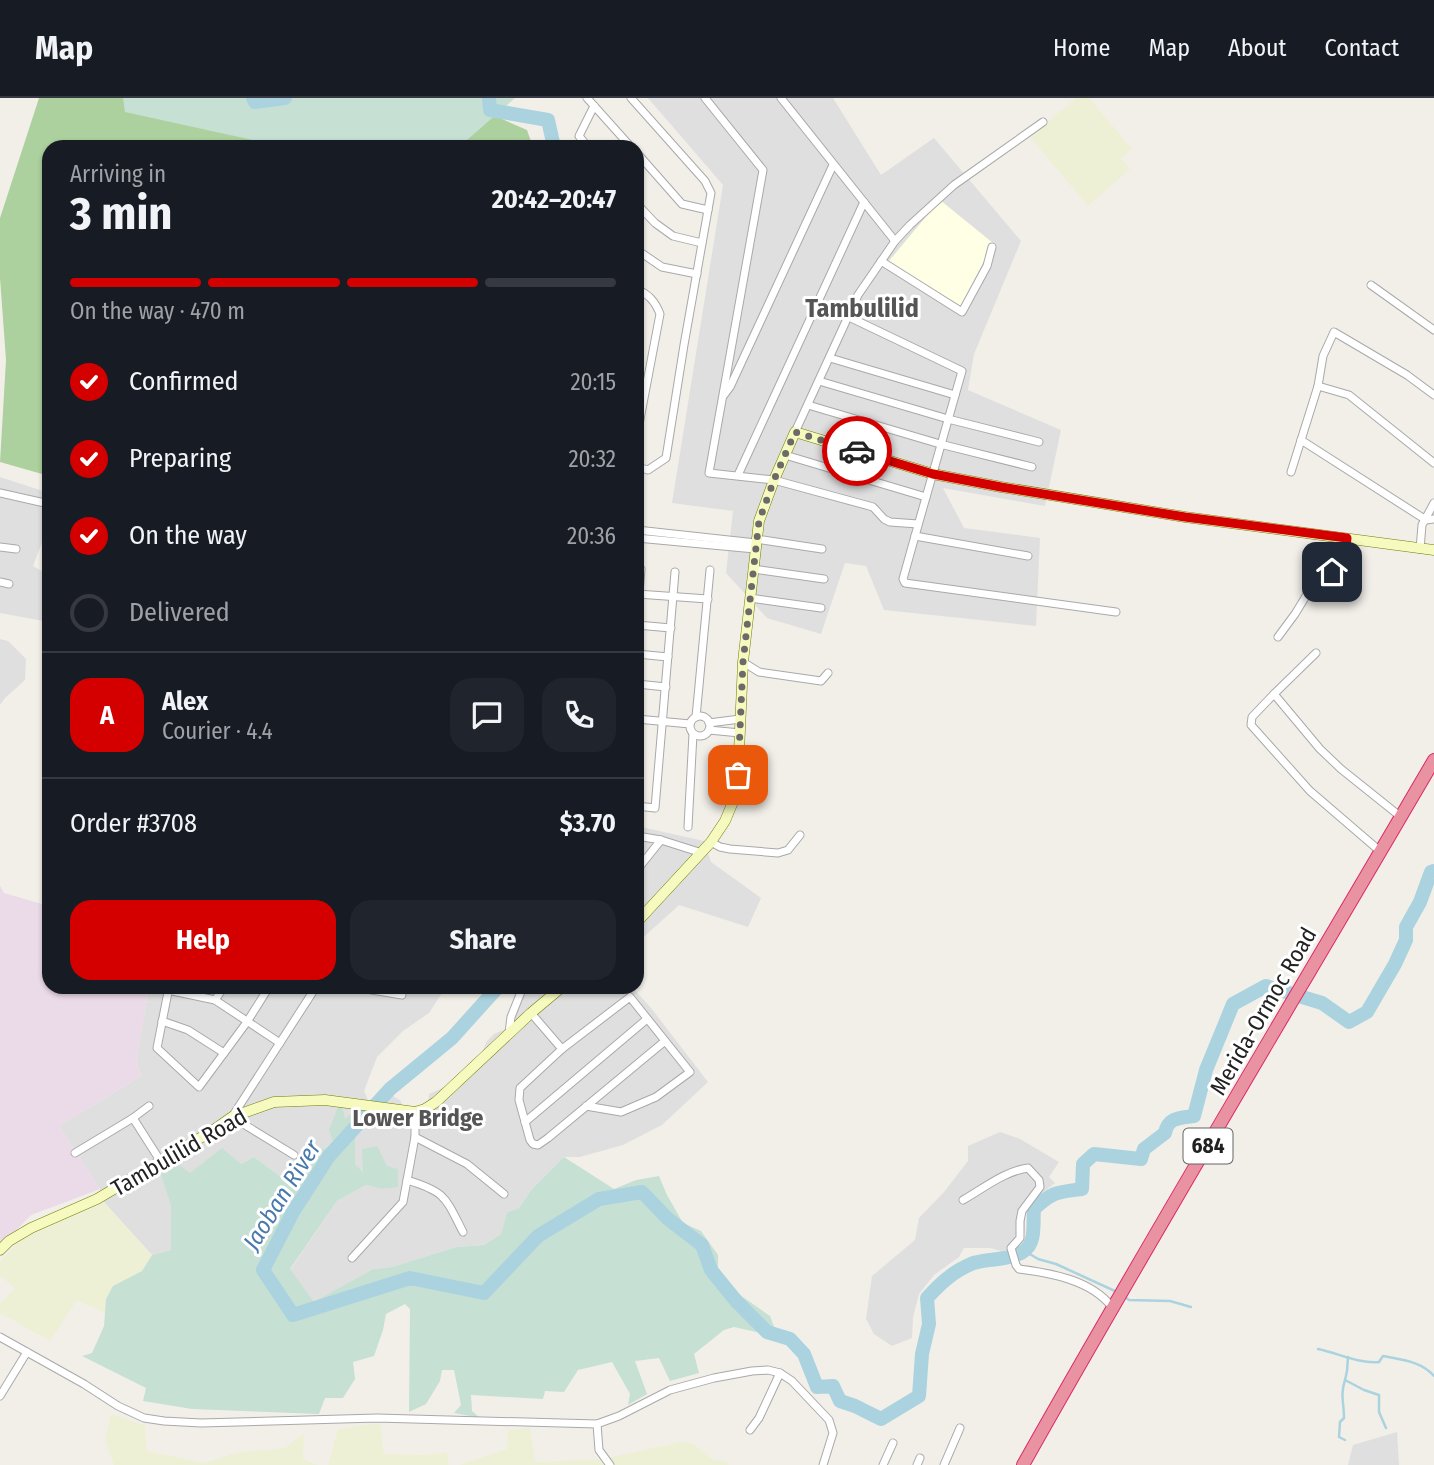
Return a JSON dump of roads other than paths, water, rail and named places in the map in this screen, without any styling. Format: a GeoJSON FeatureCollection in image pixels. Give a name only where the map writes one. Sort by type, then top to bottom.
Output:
{"type":"FeatureCollection","features":[{"type":"Feature","properties":{"kind":"highway","name":"Merida-Ormoc Road"},"geometry":{"type":"LineString","coordinates":[[1023,1465],[1123,1289],[1434,760]]}},
{"type":"Feature","properties":{"kind":"street"},"geometry":{"type":"LineString","coordinates":[[587,98],[625,140]]}},
{"type":"Feature","properties":{"kind":"street"},"geometry":{"type":"LineString","coordinates":[[631,98],[705,181],[711,193],[666,458],[648,470],[644,469]]}},
{"type":"Feature","properties":{"kind":"street"},"geometry":{"type":"LineString","coordinates":[[705,98],[763,170],[709,472],[774,480],[873,507],[890,522],[918,524]]}},
{"type":"Feature","properties":{"kind":"street"},"geometry":{"type":"LineString","coordinates":[[781,98],[895,241]]}},
{"type":"Feature","properties":{"kind":"street"},"geometry":{"type":"LineString","coordinates":[[582,140],[579,136],[594,106]]}},
{"type":"Feature","properties":{"kind":"street"},"geometry":{"type":"LineString","coordinates":[[644,914],[711,842],[735,797],[743,662],[759,521],[795,432],[858,295],[895,241],[910,225],[954,185],[1043,122]]}},
{"type":"Feature","properties":{"kind":"street"},"geometry":{"type":"LineString","coordinates":[[644,161],[682,204],[708,210]]}},
{"type":"Feature","properties":{"kind":"street"},"geometry":{"type":"LineString","coordinates":[[722,398],[730,387],[833,165]]}},
{"type":"Feature","properties":{"kind":"street"},"geometry":{"type":"LineString","coordinates":[[738,475],[864,202]]}},
{"type":"Feature","properties":{"kind":"street"},"geometry":{"type":"LineString","coordinates":[[644,212],[654,223],[673,236],[702,243]]}},
{"type":"Feature","properties":{"kind":"street"},"geometry":{"type":"LineString","coordinates":[[881,261],[962,312],[987,266],[992,247]]}},
{"type":"Feature","properties":{"kind":"street"},"geometry":{"type":"LineString","coordinates":[[644,255],[662,267],[697,274]]}},
{"type":"Feature","properties":{"kind":"street"},"geometry":{"type":"LineString","coordinates":[[1371,285],[1434,330]]}},
{"type":"Feature","properties":{"kind":"street"},"geometry":{"type":"LineString","coordinates":[[644,293],[656,303],[660,314],[644,398]]}},
{"type":"Feature","properties":{"kind":"street"},"geometry":{"type":"LineString","coordinates":[[849,317],[962,371],[918,524],[905,583],[1116,612]]}},
{"type":"Feature","properties":{"kind":"street"},"geometry":{"type":"LineString","coordinates":[[1291,472],[1318,386],[1323,356],[1334,332],[1407,375],[1434,395]]}},
{"type":"Feature","properties":{"kind":"street"},"geometry":{"type":"LineString","coordinates":[[830,358],[954,395]]}},
{"type":"Feature","properties":{"kind":"street"},"geometry":{"type":"LineString","coordinates":[[819,382],[1039,442]]}},
{"type":"Feature","properties":{"kind":"street"},"geometry":{"type":"LineString","coordinates":[[1318,386],[1349,396],[1434,463]]}},
{"type":"Feature","properties":{"kind":"street"},"geometry":{"type":"LineString","coordinates":[[808,404],[940,444],[1032,467]]}},
{"type":"Feature","properties":{"kind":"street"},"geometry":{"type":"LineString","coordinates":[[795,432],[933,474],[1001,487],[1185,517],[1434,550]]}},
{"type":"Feature","properties":{"kind":"street"},"geometry":{"type":"LineString","coordinates":[[1301,440],[1430,519]]}},
{"type":"Feature","properties":{"kind":"street"},"geometry":{"type":"LineString","coordinates":[[785,455],[926,497]]}},
{"type":"Feature","properties":{"kind":"street"},"geometry":{"type":"LineString","coordinates":[[0,493],[42,502]]}},
{"type":"Feature","properties":{"kind":"street"},"geometry":{"type":"LineString","coordinates":[[1420,549],[1422,525],[1430,519],[1434,503]]}},
{"type":"Feature","properties":{"kind":"street"},"geometry":{"type":"LineString","coordinates":[[644,531],[755,544]]}},
{"type":"Feature","properties":{"kind":"street"},"geometry":{"type":"LineString","coordinates":[[915,536],[1028,556]]}},
{"type":"Feature","properties":{"kind":"street"},"geometry":{"type":"LineString","coordinates":[[644,537],[822,549]]}},
{"type":"Feature","properties":{"kind":"street"},"geometry":{"type":"LineString","coordinates":[[1278,637],[1306,596],[1345,556],[1347,538]]}},
{"type":"Feature","properties":{"kind":"street"},"geometry":{"type":"LineString","coordinates":[[0,547],[16,549]]}},
{"type":"Feature","properties":{"kind":"street"},"geometry":{"type":"LineString","coordinates":[[753,569],[824,579]]}},
{"type":"Feature","properties":{"kind":"street"},"geometry":{"type":"LineString","coordinates":[[690,724],[696,717],[710,570]]}},
{"type":"Feature","properties":{"kind":"street"},"geometry":{"type":"LineString","coordinates":[[644,807],[655,808],[675,572]]}},
{"type":"Feature","properties":{"kind":"street"},"geometry":{"type":"LineString","coordinates":[[0,582],[9,584]]}},
{"type":"Feature","properties":{"kind":"street"},"geometry":{"type":"LineString","coordinates":[[644,594],[708,599]]}},
{"type":"Feature","properties":{"kind":"street"},"geometry":{"type":"LineString","coordinates":[[750,598],[821,608]]}},
{"type":"Feature","properties":{"kind":"street"},"geometry":{"type":"LineString","coordinates":[[644,626],[671,628]]}},
{"type":"Feature","properties":{"kind":"street"},"geometry":{"type":"LineString","coordinates":[[1316,653],[1252,717],[1251,725],[1310,791],[1381,852]]}},
{"type":"Feature","properties":{"kind":"street"},"geometry":{"type":"LineString","coordinates":[[644,655],[668,657]]}},
{"type":"Feature","properties":{"kind":"street"},"geometry":{"type":"LineString","coordinates":[[743,662],[759,672],[821,681],[828,673]]}},
{"type":"Feature","properties":{"kind":"street"},"geometry":{"type":"LineString","coordinates":[[644,685],[666,687]]}},
{"type":"Feature","properties":{"kind":"street"},"geometry":{"type":"LineString","coordinates":[[1274,694],[1320,749],[1401,817]]}},
{"type":"Feature","properties":{"kind":"street"},"geometry":{"type":"LineString","coordinates":[[696,717],[705,718],[709,727]]}},
{"type":"Feature","properties":{"kind":"street"},"geometry":{"type":"LineString","coordinates":[[694,734],[704,735],[709,727],[740,719]]}},
{"type":"Feature","properties":{"kind":"street"},"geometry":{"type":"LineString","coordinates":[[644,720],[690,724]]}},
{"type":"Feature","properties":{"kind":"street"},"geometry":{"type":"LineString","coordinates":[[688,827],[694,734],[690,724]]}},
{"type":"Feature","properties":{"kind":"street"},"geometry":{"type":"LineString","coordinates":[[709,727],[740,733]]}},
{"type":"Feature","properties":{"kind":"street"},"geometry":{"type":"LineString","coordinates":[[711,842],[730,849],[778,853],[788,850],[800,835]]}},
{"type":"Feature","properties":{"kind":"street"},"geometry":{"type":"LineString","coordinates":[[644,837],[702,853]]}},
{"type":"Feature","properties":{"kind":"street"},"geometry":{"type":"LineString","coordinates":[[644,861],[661,840]]}},
{"type":"Feature","properties":{"kind":"street"},"geometry":{"type":"LineString","coordinates":[[168,994],[158,1048],[199,1087],[264,994]]}},
{"type":"Feature","properties":{"kind":"street"},"geometry":{"type":"LineString","coordinates":[[192,994],[215,1000],[280,1043]]}},
{"type":"Feature","properties":{"kind":"street"},"geometry":{"type":"LineString","coordinates":[[215,1000],[219,994]]}},
{"type":"Feature","properties":{"kind":"street"},"geometry":{"type":"LineString","coordinates":[[294,1155],[232,1117],[312,994]]}},
{"type":"Feature","properties":{"kind":"street"},"geometry":{"type":"LineString","coordinates":[[396,994],[402,995]]}},
{"type":"Feature","properties":{"kind":"street"},"geometry":{"type":"LineString","coordinates":[[509,1034],[511,1017],[520,994]]}},
{"type":"Feature","properties":{"kind":"street"},"geometry":{"type":"LineString","coordinates":[[352,1258],[403,1202],[415,1137],[415,1112],[436,1102],[554,994]]}},
{"type":"Feature","properties":{"kind":"street"},"geometry":{"type":"LineString","coordinates":[[586,1106],[621,1112],[656,1097],[690,1072],[665,1041],[629,997],[562,1049],[520,1088],[519,1100],[530,1140],[538,1145],[665,1041]]}},
{"type":"Feature","properties":{"kind":"street"},"geometry":{"type":"LineString","coordinates":[[531,1013],[562,1049]]}},
{"type":"Feature","properties":{"kind":"street"},"geometry":{"type":"LineString","coordinates":[[525,1122],[647,1019]]}},
{"type":"Feature","properties":{"kind":"street"},"geometry":{"type":"LineString","coordinates":[[162,1021],[188,1030],[224,1054]]}},
{"type":"Feature","properties":{"kind":"street","name":"Tambulilid Road"},"geometry":{"type":"LineString","coordinates":[[0,1250],[9,1241],[31,1228],[97,1199],[232,1117],[274,1102],[312,1100],[415,1112]]}},
{"type":"Feature","properties":{"kind":"street"},"geometry":{"type":"LineString","coordinates":[[75,1153],[149,1106]]}},
{"type":"Feature","properties":{"kind":"street"},"geometry":{"type":"LineString","coordinates":[[133,1118],[161,1162]]}},
{"type":"Feature","properties":{"kind":"street"},"geometry":{"type":"LineString","coordinates":[[415,1137],[467,1164],[504,1194]]}},
{"type":"Feature","properties":{"kind":"street"},"geometry":{"type":"LineString","coordinates":[[963,1200],[1017,1169],[1028,1168],[1039,1180],[1039,1189],[1022,1211],[1020,1238],[1011,1248],[1016,1265],[1019,1269],[1045,1272],[1077,1283],[1104,1296],[1114,1305]]}},
{"type":"Feature","properties":{"kind":"street"},"geometry":{"type":"LineString","coordinates":[[407,1180],[439,1193],[448,1202],[463,1232]]}},
{"type":"Feature","properties":{"kind":"street"},"geometry":{"type":"LineString","coordinates":[[0,1337],[118,1406],[144,1418],[201,1423],[377,1418],[597,1424],[620,1416],[670,1390],[751,1371],[768,1370],[780,1373],[792,1381],[829,1420],[833,1433],[822,1465]]}},
{"type":"Feature","properties":{"kind":"street"},"geometry":{"type":"LineString","coordinates":[[0,1396],[27,1352]]}},
{"type":"Feature","properties":{"kind":"street"},"geometry":{"type":"LineString","coordinates":[[750,1430],[759,1418],[780,1373]]}},
{"type":"Feature","properties":{"kind":"street"},"geometry":{"type":"LineString","coordinates":[[597,1424],[599,1450],[610,1465]]}},
{"type":"Feature","properties":{"kind":"street"},"geometry":{"type":"LineString","coordinates":[[944,1465],[960,1428]]}},
{"type":"Feature","properties":{"kind":"street"},"geometry":{"type":"LineString","coordinates":[[883,1465],[893,1443]]}},
{"type":"Feature","properties":{"kind":"waterway","name":"Jaoban River"},"geometry":{"type":"LineString","coordinates":[[253,98],[255,102],[285,98]]}},
{"type":"Feature","properties":{"kind":"waterway","name":"Jaoban River"},"geometry":{"type":"LineString","coordinates":[[489,98],[490,110],[548,120],[552,140]]}},
{"type":"Feature","properties":{"kind":"waterway","name":"Jaoban River"},"geometry":{"type":"LineString","coordinates":[[492,994],[452,1038],[390,1089],[329,1156],[293,1212],[263,1270],[293,1315],[410,1278],[484,1293],[538,1236],[599,1199],[642,1192],[668,1219],[702,1245],[711,1270],[737,1302],[767,1332],[790,1339],[804,1354],[817,1387],[833,1386],[840,1401],[881,1419],[919,1396],[922,1354],[929,1324],[927,1298],[937,1288],[964,1267],[1013,1256],[1027,1249],[1033,1234],[1034,1209],[1055,1194],[1082,1189],[1083,1164],[1094,1154],[1141,1159],[1144,1149],[1165,1133],[1172,1121],[1194,1116],[1206,1070],[1233,1004],[1266,986],[1322,1003],[1349,1022],[1367,1012],[1395,964],[1406,940],[1406,927],[1420,902],[1431,872],[1434,871]]}},
{"type":"Feature","properties":{"kind":"waterway"},"geometry":{"type":"LineString","coordinates":[[1025,1251],[1117,1292]]}},
{"type":"Feature","properties":{"kind":"waterway"},"geometry":{"type":"LineString","coordinates":[[1123,1296],[1129,1300],[1170,1301],[1191,1307]]}},
{"type":"Feature","properties":{"kind":"waterway"},"geometry":{"type":"LineString","coordinates":[[1318,1349],[1364,1361],[1379,1362],[1383,1356],[1404,1360],[1423,1367],[1434,1376]]}},
{"type":"Feature","properties":{"kind":"waterway"},"geometry":{"type":"LineString","coordinates":[[1348,1357],[1345,1380],[1379,1395],[1379,1412],[1386,1428]]}},
{"type":"Feature","properties":{"kind":"waterway"},"geometry":{"type":"LineString","coordinates":[[1345,1380],[1342,1395],[1344,1418],[1340,1422],[1339,1437],[1345,1440]]}},
{"type":"Feature","properties":{"kind":"district","name":"Tambulilid"},"geometry":{"type":"Point","coordinates":[862,308]}},
{"type":"Feature","properties":{"kind":"district","name":"Lower Bridge"},"geometry":{"type":"Point","coordinates":[418,1118]}}]}
